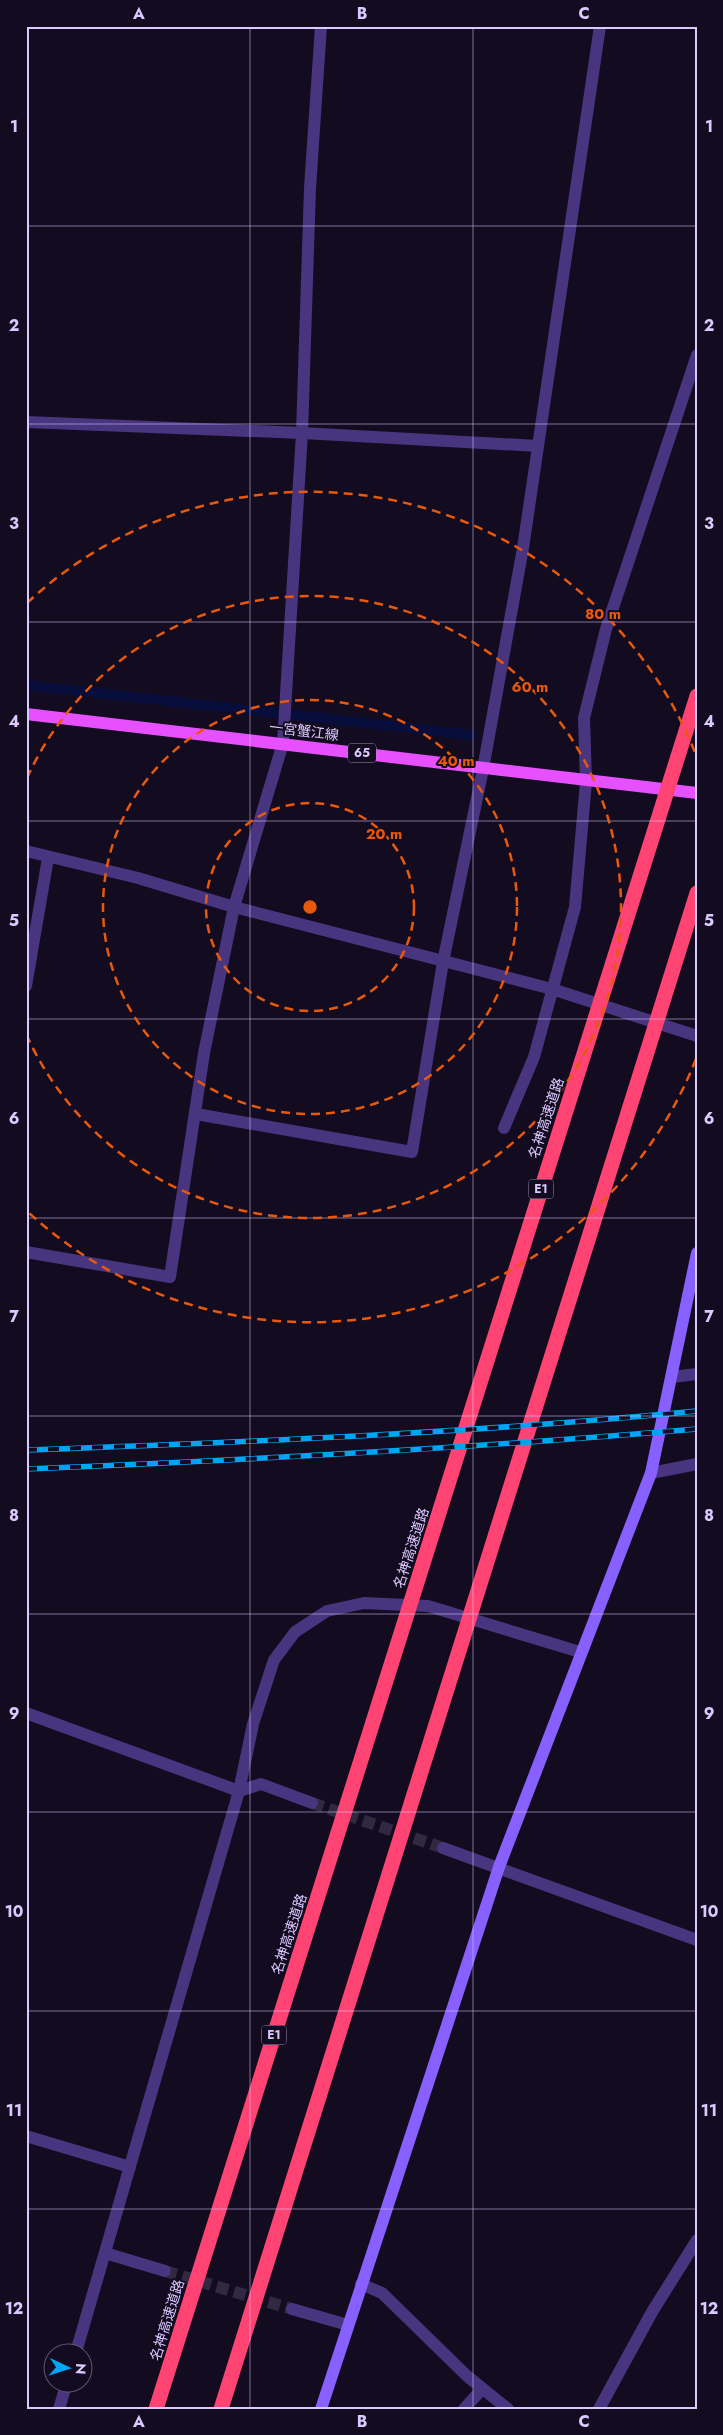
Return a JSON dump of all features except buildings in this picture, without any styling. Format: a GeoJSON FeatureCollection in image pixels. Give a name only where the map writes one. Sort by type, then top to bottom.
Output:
{"type":"FeatureCollection","features":[{"type":"Feature","properties":{"kind":"highway","name":"名神高速道路"},"geometry":{"type":"LineString","coordinates":[[156,2409],[697,696]]}},
{"type":"Feature","properties":{"kind":"highway"},"geometry":{"type":"LineString","coordinates":[[222,2409],[697,893]]}},
{"type":"Feature","properties":{"kind":"main road","name":"一宮蟹江線"},"geometry":{"type":"LineString","coordinates":[[26,714],[283,743],[586,782],[697,793]]}},
{"type":"Feature","properties":{"kind":"street"},"geometry":{"type":"LineString","coordinates":[[26,1252],[170,1277],[204,1053],[234,907],[283,743],[302,433],[310,188],[321,26]]}},
{"type":"Feature","properties":{"kind":"street"},"geometry":{"type":"LineString","coordinates":[[196,1114],[412,1152],[443,962],[483,769],[521,558],[600,26]]}},
{"type":"Feature","properties":{"kind":"street"},"geometry":{"type":"LineString","coordinates":[[504,1128],[534,1057],[575,908],[586,782],[584,718],[606,629],[697,355]]}},
{"type":"Feature","properties":{"kind":"street"},"geometry":{"type":"LineString","coordinates":[[26,422],[302,433],[538,446]]}},
{"type":"Feature","properties":{"kind":"street"},"geometry":{"type":"LineString","coordinates":[[26,851],[48,858],[138,878],[234,907],[552,989],[697,1036]]}},
{"type":"Feature","properties":{"kind":"street"},"geometry":{"type":"LineString","coordinates":[[26,986],[48,858]]}},
{"type":"Feature","properties":{"kind":"street"},"geometry":{"type":"LineString","coordinates":[[321,2409],[498,1866],[651,1473],[697,1253]]}},
{"type":"Feature","properties":{"kind":"street"},"geometry":{"type":"LineString","coordinates":[[672,1377],[697,1374]]}},
{"type":"Feature","properties":{"kind":"street"},"geometry":{"type":"LineString","coordinates":[[651,1473],[697,1464]]}},
{"type":"Feature","properties":{"kind":"street"},"geometry":{"type":"LineString","coordinates":[[79,2342],[239,1791],[252,1724],[274,1660],[295,1632],[327,1611],[364,1603],[428,1606],[580,1652]]}},
{"type":"Feature","properties":{"kind":"street"},"geometry":{"type":"LineString","coordinates":[[26,1713],[239,1791],[261,1784],[312,1803]]}},
{"type":"Feature","properties":{"kind":"street"},"geometry":{"type":"LineString","coordinates":[[443,1848],[498,1866],[697,1940]]}},
{"type":"Feature","properties":{"kind":"street"},"geometry":{"type":"LineString","coordinates":[[26,2136],[130,2167]]}},
{"type":"Feature","properties":{"kind":"street"},"geometry":{"type":"LineString","coordinates":[[598,2409],[652,2312],[697,2240]]}},
{"type":"Feature","properties":{"kind":"street"},"geometry":{"type":"LineString","coordinates":[[105,2253],[165,2271]]}},
{"type":"Feature","properties":{"kind":"street"},"geometry":{"type":"LineString","coordinates":[[361,2284],[382,2293],[482,2389],[508,2409]]}},
{"type":"Feature","properties":{"kind":"street"},"geometry":{"type":"LineString","coordinates":[[292,2309],[348,2326]]}},
{"type":"Feature","properties":{"kind":"street"},"geometry":{"type":"LineString","coordinates":[[464,2409],[482,2389]]}},
{"type":"Feature","properties":{"kind":"street"},"geometry":{"type":"LineString","coordinates":[[59,2409],[64,2392]]}},
{"type":"Feature","properties":{"kind":"waterway"},"geometry":{"type":"LineString","coordinates":[[26,685],[472,735]]}},
{"type":"Feature","properties":{"kind":"tunnel"},"geometry":{"type":"LineString","coordinates":[[312,1803],[443,1848]]}},
{"type":"Feature","properties":{"kind":"tunnel"},"geometry":{"type":"LineString","coordinates":[[165,2271],[292,2309]]}},
{"type":"Feature","properties":{"kind":"railway"},"geometry":{"type":"LineString","coordinates":[[26,1450],[446,1431],[697,1411]]}},
{"type":"Feature","properties":{"kind":"railway"},"geometry":{"type":"LineString","coordinates":[[26,1469],[362,1453],[697,1429]]}}]}
